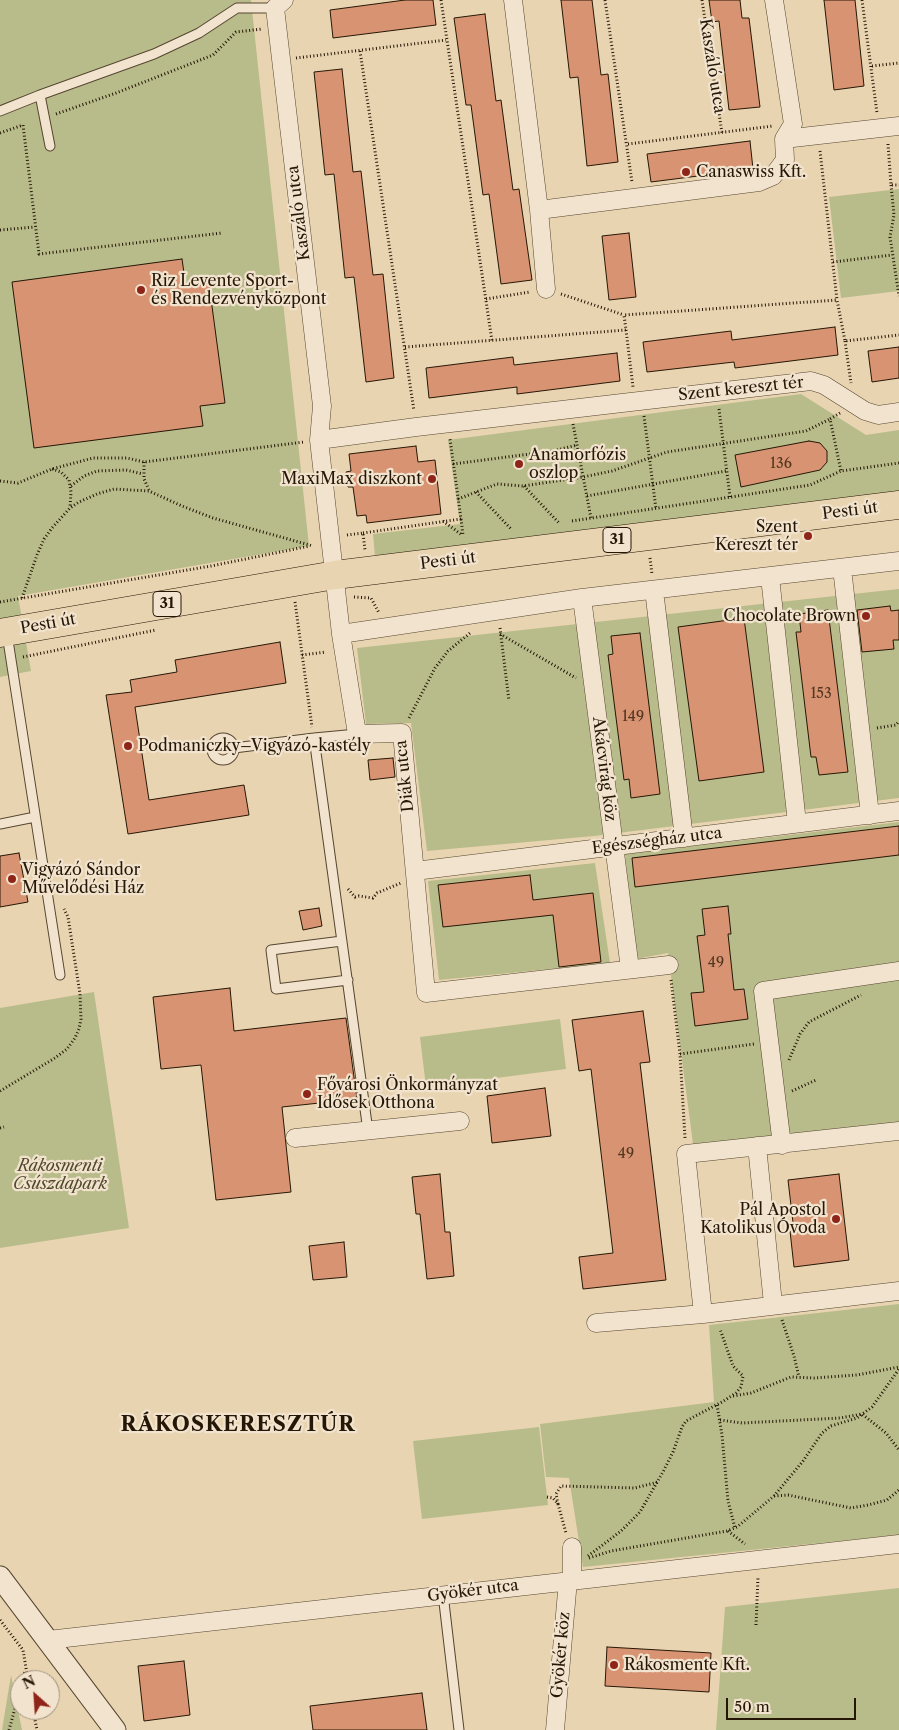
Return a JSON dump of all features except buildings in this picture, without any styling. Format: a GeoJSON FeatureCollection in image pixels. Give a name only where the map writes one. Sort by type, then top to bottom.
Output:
{"type":"FeatureCollection","features":[{"type":"Feature","properties":{"kind":"main road","name":"Pesti út"},"geometry":{"type":"LineString","coordinates":[[3,632],[899,505]]}},
{"type":"Feature","properties":{"kind":"street"},"geometry":{"type":"LineString","coordinates":[[514,0],[539,210],[546,289]]}},
{"type":"Feature","properties":{"kind":"street"},"geometry":{"type":"LineString","coordinates":[[539,210],[759,182],[773,176],[784,160],[789,131],[774,0]]}},
{"type":"Feature","properties":{"kind":"street","name":"Kaszáló utca"},"geometry":{"type":"LineString","coordinates":[[280,4],[277,28],[322,406],[319,440],[336,585]]}},
{"type":"Feature","properties":{"kind":"street"},"geometry":{"type":"LineString","coordinates":[[789,131],[818,135],[888,127]]}},
{"type":"Feature","properties":{"kind":"street","name":"Szent kereszt tér"},"geometry":{"type":"LineString","coordinates":[[638,401],[811,381],[824,385],[865,411],[878,414],[899,412]]}},
{"type":"Feature","properties":{"kind":"street"},"geometry":{"type":"LineString","coordinates":[[319,440],[638,401]]}},
{"type":"Feature","properties":{"kind":"street"},"geometry":{"type":"LineString","coordinates":[[343,642],[387,627],[497,610],[582,598],[899,561]]}},
{"type":"Feature","properties":{"kind":"street"},"geometry":{"type":"LineString","coordinates":[[842,568],[870,815]]}},
{"type":"Feature","properties":{"kind":"street"},"geometry":{"type":"LineString","coordinates":[[770,577],[797,823]]}},
{"type":"Feature","properties":{"kind":"street"},"geometry":{"type":"LineString","coordinates":[[336,585],[357,734]]}},
{"type":"Feature","properties":{"kind":"street"},"geometry":{"type":"LineString","coordinates":[[654,590],[684,838]]}},
{"type":"Feature","properties":{"kind":"street","name":"Akácvirág köz"},"geometry":{"type":"LineString","coordinates":[[582,598],[630,969]]}},
{"type":"Feature","properties":{"kind":"street","name":"Diák utca"},"geometry":{"type":"LineString","coordinates":[[357,734],[402,733],[426,993],[630,969]]}},
{"type":"Feature","properties":{"kind":"street","name":"Egészségház utca"},"geometry":{"type":"LineString","coordinates":[[416,876],[614,846],[899,811]]}},
{"type":"Feature","properties":{"kind":"street"},"geometry":{"type":"LineString","coordinates":[[630,969],[669,965]]}},
{"type":"Feature","properties":{"kind":"street"},"geometry":{"type":"LineString","coordinates":[[782,1145],[762,990],[899,971]]}},
{"type":"Feature","properties":{"kind":"street"},"geometry":{"type":"LineString","coordinates":[[295,1138],[460,1121]]}},
{"type":"Feature","properties":{"kind":"street"},"geometry":{"type":"LineString","coordinates":[[709,1313],[686,1154],[899,1131]]}},
{"type":"Feature","properties":{"kind":"street"},"geometry":{"type":"LineString","coordinates":[[757,1146],[775,1304]]}},
{"type":"Feature","properties":{"kind":"street"},"geometry":{"type":"LineString","coordinates":[[596,1323],[709,1313],[899,1291]]}},
{"type":"Feature","properties":{"kind":"street","name":"Gyökér utca"},"geometry":{"type":"LineString","coordinates":[[48,1640],[443,1594],[571,1575],[759,1559],[899,1544]]}},
{"type":"Feature","properties":{"kind":"street","name":"Gyökér köz"},"geometry":{"type":"LineString","coordinates":[[555,1730],[571,1575],[572,1546]]}},
{"type":"Feature","properties":{"kind":"street"},"geometry":{"type":"LineString","coordinates":[[0,1577],[115,1730]]}},
{"type":"Feature","properties":{"kind":"lane"},"geometry":{"type":"LineString","coordinates":[[0,111],[154,54],[199,33],[237,8],[280,4]]}},
{"type":"Feature","properties":{"kind":"lane"},"geometry":{"type":"LineString","coordinates":[[40,96],[50,146]]}},
{"type":"Feature","properties":{"kind":"lane"},"geometry":{"type":"LineString","coordinates":[[3,632],[60,975]]}},
{"type":"Feature","properties":{"kind":"lane"},"geometry":{"type":"LineString","coordinates":[[234,748],[357,734]]}},
{"type":"Feature","properties":{"kind":"lane"},"geometry":{"type":"LineString","coordinates":[[314,738],[368,1131]]}},
{"type":"Feature","properties":{"kind":"lane"},"geometry":{"type":"LineString","coordinates":[[0,824],[35,817]]}},
{"type":"Feature","properties":{"kind":"lane"},"geometry":{"type":"LineString","coordinates":[[342,941],[271,950],[276,989],[348,980]]}},
{"type":"Feature","properties":{"kind":"lane"},"geometry":{"type":"LineString","coordinates":[[443,1594],[459,1730]]}},
{"type":"Feature","properties":{"kind":"path"},"geometry":{"type":"LineString","coordinates":[[441,0],[492,341]]}},
{"type":"Feature","properties":{"kind":"path"},"geometry":{"type":"LineString","coordinates":[[606,0],[628,144],[634,198]]}},
{"type":"Feature","properties":{"kind":"path","name":"Kaszáló utca"},"geometry":{"type":"LineString","coordinates":[[702,0],[722,133]]}},
{"type":"Feature","properties":{"kind":"path"},"geometry":{"type":"LineString","coordinates":[[862,0],[872,66],[888,127],[894,215],[890,237],[899,296]]}},
{"type":"Feature","properties":{"kind":"path"},"geometry":{"type":"LineString","coordinates":[[0,133],[116,93],[213,55],[236,32],[277,28]]}},
{"type":"Feature","properties":{"kind":"path"},"geometry":{"type":"LineString","coordinates":[[281,60],[446,40]]}},
{"type":"Feature","properties":{"kind":"path"},"geometry":{"type":"LineString","coordinates":[[360,51],[406,347],[416,427]]}},
{"type":"Feature","properties":{"kind":"path"},"geometry":{"type":"LineString","coordinates":[[872,66],[899,63]]}},
{"type":"Feature","properties":{"kind":"path"},"geometry":{"type":"LineString","coordinates":[[23,125],[39,254],[222,233]]}},
{"type":"Feature","properties":{"kind":"path","name":"Kaszáló utca"},"geometry":{"type":"LineString","coordinates":[[628,144],[722,133],[789,131]]}},
{"type":"Feature","properties":{"kind":"path"},"geometry":{"type":"LineString","coordinates":[[458,499],[497,484],[523,486],[583,477],[612,471],[667,452],[806,431],[854,404],[837,300],[818,135]]}},
{"type":"Feature","properties":{"kind":"path"},"geometry":{"type":"LineString","coordinates":[[891,186],[899,185]]}},
{"type":"Feature","properties":{"kind":"path"},"geometry":{"type":"LineString","coordinates":[[0,230],[35,227]]}},
{"type":"Feature","properties":{"kind":"path"},"geometry":{"type":"LineString","coordinates":[[833,262],[892,255]]}},
{"type":"Feature","properties":{"kind":"path"},"geometry":{"type":"LineString","coordinates":[[486,300],[546,289],[624,315],[837,300]]}},
{"type":"Feature","properties":{"kind":"path"},"geometry":{"type":"LineString","coordinates":[[624,315],[656,509]]}},
{"type":"Feature","properties":{"kind":"path"},"geometry":{"type":"LineString","coordinates":[[406,347],[626,330]]}},
{"type":"Feature","properties":{"kind":"path"},"geometry":{"type":"LineString","coordinates":[[845,341],[899,335]]}},
{"type":"Feature","properties":{"kind":"path"},"geometry":{"type":"LineString","coordinates":[[717,392],[730,497]]}},
{"type":"Feature","properties":{"kind":"path"},"geometry":{"type":"LineString","coordinates":[[570,409],[592,518]]}},
{"type":"Feature","properties":{"kind":"path"},"geometry":{"type":"LineString","coordinates":[[830,419],[841,472]]}},
{"type":"Feature","properties":{"kind":"path"},"geometry":{"type":"LineString","coordinates":[[448,423],[463,535]]}},
{"type":"Feature","properties":{"kind":"path"},"geometry":{"type":"LineString","coordinates":[[0,482],[18,483],[73,462],[98,458],[127,458],[144,462],[319,440]]}},
{"type":"Feature","properties":{"kind":"path"},"geometry":{"type":"LineString","coordinates":[[453,464],[553,451],[577,445]]}},
{"type":"Feature","properties":{"kind":"path"},"geometry":{"type":"LineString","coordinates":[[144,462],[144,474],[150,491]]}},
{"type":"Feature","properties":{"kind":"path"},"geometry":{"type":"LineString","coordinates":[[551,524],[810,485],[841,472],[899,463]]}},
{"type":"Feature","properties":{"kind":"path"},"geometry":{"type":"LineString","coordinates":[[52,469],[66,475],[71,486],[70,508]]}},
{"type":"Feature","properties":{"kind":"path"},"geometry":{"type":"LineString","coordinates":[[71,486],[84,476],[97,471],[126,470],[144,474]]}},
{"type":"Feature","properties":{"kind":"path"},"geometry":{"type":"LineString","coordinates":[[587,496],[726,471]]}},
{"type":"Feature","properties":{"kind":"path"},"geometry":{"type":"LineString","coordinates":[[523,486],[559,523]]}},
{"type":"Feature","properties":{"kind":"path"},"geometry":{"type":"LineString","coordinates":[[0,602],[211,566],[313,546],[213,518],[150,491],[114,490],[97,494],[70,508],[44,539],[30,571],[22,598]]}},
{"type":"Feature","properties":{"kind":"path"},"geometry":{"type":"LineString","coordinates":[[476,492],[512,530]]}},
{"type":"Feature","properties":{"kind":"path"},"geometry":{"type":"LineString","coordinates":[[363,533],[461,519]]}},
{"type":"Feature","properties":{"kind":"path"},"geometry":{"type":"LineString","coordinates":[[443,521],[463,535],[473,534]]}},
{"type":"Feature","properties":{"kind":"path"},"geometry":{"type":"LineString","coordinates":[[502,531],[519,529]]}},
{"type":"Feature","properties":{"kind":"path"},"geometry":{"type":"LineString","coordinates":[[336,585],[371,598],[387,627]]}},
{"type":"Feature","properties":{"kind":"path"},"geometry":{"type":"LineString","coordinates":[[295,602],[314,738]]}},
{"type":"Feature","properties":{"kind":"path"},"geometry":{"type":"LineString","coordinates":[[497,610],[509,701]]}},
{"type":"Feature","properties":{"kind":"path"},"geometry":{"type":"LineString","coordinates":[[402,733],[435,668],[448,651],[497,610]]}},
{"type":"Feature","properties":{"kind":"path"},"geometry":{"type":"LineString","coordinates":[[500,634],[594,688]]}},
{"type":"Feature","properties":{"kind":"path"},"geometry":{"type":"LineString","coordinates":[[302,655],[343,642]]}},
{"type":"Feature","properties":{"kind":"path"},"geometry":{"type":"LineString","coordinates":[[860,732],[896,724],[899,720]]}},
{"type":"Feature","properties":{"kind":"path"},"geometry":{"type":"LineString","coordinates":[[334,883],[342,885],[355,897],[374,898],[376,893],[416,876]]}},
{"type":"Feature","properties":{"kind":"path"},"geometry":{"type":"LineString","coordinates":[[0,1091],[67,1049],[75,1038],[81,1019],[80,994],[68,917],[58,897],[45,878]]}},
{"type":"Feature","properties":{"kind":"path"},"geometry":{"type":"LineString","coordinates":[[669,965],[680,1054],[686,1154]]}},
{"type":"Feature","properties":{"kind":"path"},"geometry":{"type":"LineString","coordinates":[[788,1063],[800,1034],[810,1022],[868,991]]}},
{"type":"Feature","properties":{"kind":"path"},"geometry":{"type":"LineString","coordinates":[[680,1054],[769,1042]]}},
{"type":"Feature","properties":{"kind":"path"},"geometry":{"type":"LineString","coordinates":[[775,1304],[794,1356],[799,1377]]}},
{"type":"Feature","properties":{"kind":"path"},"geometry":{"type":"LineString","coordinates":[[571,1575],[631,1522],[647,1502],[673,1452],[686,1421],[730,1397],[740,1387],[743,1376],[733,1366],[709,1313]]}},
{"type":"Feature","properties":{"kind":"path"},"geometry":{"type":"LineString","coordinates":[[730,1397],[751,1393],[791,1377],[814,1378],[857,1375],[899,1368]]}},
{"type":"Feature","properties":{"kind":"path"},"geometry":{"type":"LineString","coordinates":[[571,1575],[611,1551],[735,1528],[774,1496],[803,1461],[822,1433],[831,1426],[851,1421],[872,1407],[899,1368]]}},
{"type":"Feature","properties":{"kind":"path"},"geometry":{"type":"LineString","coordinates":[[716,1405],[720,1420],[726,1486],[735,1528]]}},
{"type":"Feature","properties":{"kind":"path"},"geometry":{"type":"LineString","coordinates":[[720,1420],[742,1423],[840,1418],[862,1414],[886,1433],[899,1450]]}},
{"type":"Feature","properties":{"kind":"path"},"geometry":{"type":"LineString","coordinates":[[572,1546],[567,1539],[556,1494],[561,1486],[635,1488],[658,1482]]}},
{"type":"Feature","properties":{"kind":"path"},"geometry":{"type":"LineString","coordinates":[[774,1496],[788,1495],[851,1508],[887,1500],[899,1490]]}},
{"type":"Feature","properties":{"kind":"path"},"geometry":{"type":"LineString","coordinates":[[547,1496],[553,1498],[558,1504]]}},
{"type":"Feature","properties":{"kind":"path"},"geometry":{"type":"LineString","coordinates":[[756,1625],[759,1559]]}},
{"type":"Feature","properties":{"kind":"path"},"geometry":{"type":"LineString","coordinates":[[0,1620],[23,1650],[26,1668]]}},
{"type":"Feature","properties":{"kind":"green space","name":"Riz Levente Sport- és Rendezvényközpont"},"geometry":{"type":"Polygon","coordinates":[[[0,0],[251,0],[309,546],[18,596],[31,671],[0,677],[0,0]]]}},
{"type":"Feature","properties":{"kind":"green space"},"geometry":{"type":"Polygon","coordinates":[[[899,189],[899,291],[841,298],[829,197],[899,189]]]}},
{"type":"Feature","properties":{"kind":"green space"},"geometry":{"type":"Polygon","coordinates":[[[801,394],[866,435],[899,430],[899,492],[375,556],[373,534],[460,524],[448,440],[801,394]]]}},
{"type":"Feature","properties":{"kind":"green space"},"geometry":{"type":"Polygon","coordinates":[[[899,589],[899,798],[594,836],[427,851],[411,723],[366,724],[357,648],[899,589]]]}},
{"type":"Feature","properties":{"kind":"green space"},"geometry":{"type":"Polygon","coordinates":[[[899,822],[899,1124],[693,1144],[668,953],[636,959],[625,854],[899,822]]]}},
{"type":"Feature","properties":{"kind":"green space"},"geometry":{"type":"Polygon","coordinates":[[[595,863],[610,963],[439,980],[428,881],[595,863]]]}},
{"type":"Feature","properties":{"kind":"green space","name":"Rákosmenti Csúszdapark"},"geometry":{"type":"Polygon","coordinates":[[[94,992],[129,1228],[0,1248],[0,1008],[94,992]]]}},
{"type":"Feature","properties":{"kind":"green space"},"geometry":{"type":"Polygon","coordinates":[[[560,1019],[566,1069],[426,1087],[420,1037],[560,1019]]]}},
{"type":"Feature","properties":{"kind":"green space"},"geometry":{"type":"Polygon","coordinates":[[[899,1304],[899,1535],[583,1567],[569,1478],[546,1477],[540,1424],[714,1402],[709,1325],[899,1304]]]}},
{"type":"Feature","properties":{"kind":"green space"},"geometry":{"type":"Polygon","coordinates":[[[539,1427],[548,1505],[422,1519],[413,1441],[539,1427]]]}},
{"type":"Feature","properties":{"kind":"green space"},"geometry":{"type":"Polygon","coordinates":[[[899,1588],[899,1730],[716,1730],[725,1607],[899,1588]]]}},
{"type":"Feature","properties":{"kind":"green space"},"geometry":{"type":"Polygon","coordinates":[[[10,1681],[10,1720],[20,1720],[22,1730],[2,1730],[10,1681]]]}},
{"type":"Feature","properties":{"kind":"place","name":"Canaswiss Kft."},"geometry":{"type":"Point","coordinates":[686,172]}},
{"type":"Feature","properties":{"kind":"place","name":"Riz Levente Sport- és Rendezvényközpont"},"geometry":{"type":"Point","coordinates":[141,290]}},
{"type":"Feature","properties":{"kind":"place","name":"Anamorfózis oszlop"},"geometry":{"type":"Point","coordinates":[519,464]}},
{"type":"Feature","properties":{"kind":"place","name":"MaxiMax diszkont"},"geometry":{"type":"Point","coordinates":[432,479]}},
{"type":"Feature","properties":{"kind":"place","name":"Szent Kereszt tér"},"geometry":{"type":"Point","coordinates":[808,536]}},
{"type":"Feature","properties":{"kind":"place","name":"Chocolate Brown"},"geometry":{"type":"Point","coordinates":[866,616]}},
{"type":"Feature","properties":{"kind":"place","name":"Podmaniczky–Vigyázó-kastély"},"geometry":{"type":"Point","coordinates":[128,746]}},
{"type":"Feature","properties":{"kind":"place","name":"Vigyázó Sándor Művelődési Ház"},"geometry":{"type":"Point","coordinates":[12,879]}},
{"type":"Feature","properties":{"kind":"place","name":"Fővárosi Önkormányzat Idősek Otthona"},"geometry":{"type":"Point","coordinates":[307,1094]}},
{"type":"Feature","properties":{"kind":"place","name":"Pál Apostol Katolikus Óvoda"},"geometry":{"type":"Point","coordinates":[836,1219]}},
{"type":"Feature","properties":{"kind":"place","name":"Rákosmente Kft."},"geometry":{"type":"Point","coordinates":[614,1665]}},
{"type":"Feature","properties":{"kind":"district","name":"RÁKOSKERESZTÚR"},"geometry":{"type":"Point","coordinates":[238,1425]}}]}
